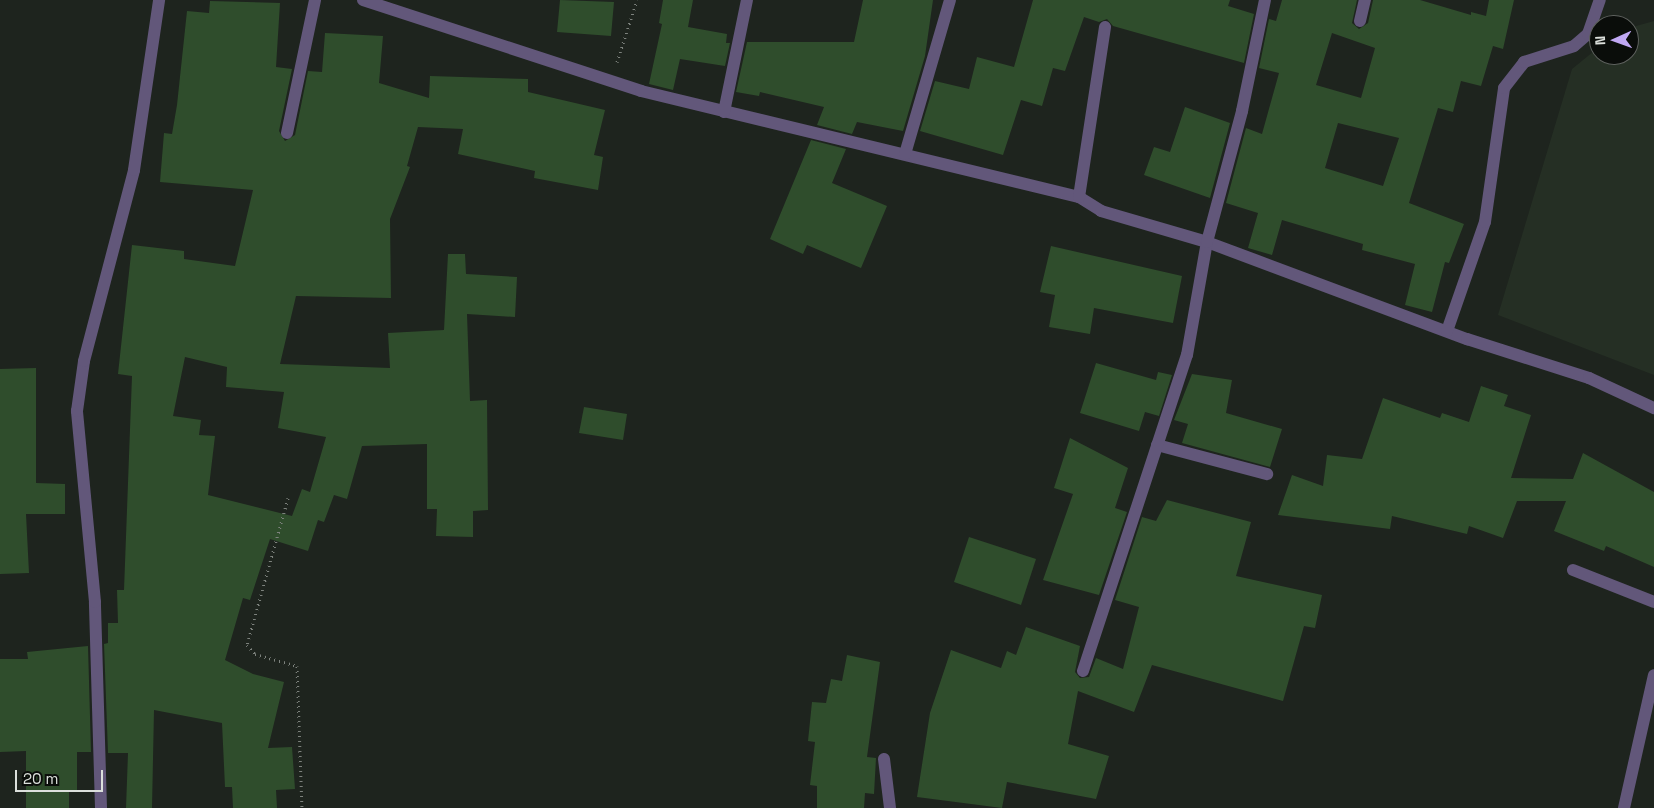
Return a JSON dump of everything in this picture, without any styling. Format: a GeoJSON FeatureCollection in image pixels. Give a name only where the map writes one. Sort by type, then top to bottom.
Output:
{"type":"FeatureCollection","features":[{"type":"Feature","properties":{"kind":"street"},"geometry":{"type":"LineString","coordinates":[[101,808],[95,602],[78,411],[84,361],[134,170],[159,0]]}},
{"type":"Feature","properties":{"kind":"street"},"geometry":{"type":"LineString","coordinates":[[287,133],[315,0]]}},
{"type":"Feature","properties":{"kind":"street"},"geometry":{"type":"LineString","coordinates":[[363,0],[641,91],[1078,197],[1101,211],[1207,242],[1447,331],[1589,378],[1654,408]]}},
{"type":"Feature","properties":{"kind":"street"},"geometry":{"type":"LineString","coordinates":[[724,112],[747,0]]}},
{"type":"Feature","properties":{"kind":"street"},"geometry":{"type":"LineString","coordinates":[[905,154],[950,0]]}},
{"type":"Feature","properties":{"kind":"street"},"geometry":{"type":"LineString","coordinates":[[1083,671],[1187,355],[1207,242],[1242,111],[1265,0]]}},
{"type":"Feature","properties":{"kind":"street"},"geometry":{"type":"LineString","coordinates":[[1360,21],[1365,0]]}},
{"type":"Feature","properties":{"kind":"street"},"geometry":{"type":"LineString","coordinates":[[1447,331],[1485,222],[1504,88],[1524,62],[1574,46],[1588,34],[1600,0]]}},
{"type":"Feature","properties":{"kind":"street"},"geometry":{"type":"LineString","coordinates":[[1078,197],[1105,27]]}},
{"type":"Feature","properties":{"kind":"street"},"geometry":{"type":"LineString","coordinates":[[1157,446],[1267,474]]}},
{"type":"Feature","properties":{"kind":"street"},"geometry":{"type":"LineString","coordinates":[[1573,570],[1654,602]]}},
{"type":"Feature","properties":{"kind":"street"},"geometry":{"type":"LineString","coordinates":[[1624,808],[1654,675]]}},
{"type":"Feature","properties":{"kind":"street"},"geometry":{"type":"LineString","coordinates":[[884,758],[890,808]]}},
{"type":"Feature","properties":{"kind":"path"},"geometry":{"type":"LineString","coordinates":[[611,80],[637,0]]}},
{"type":"Feature","properties":{"kind":"path"},"geometry":{"type":"LineString","coordinates":[[288,498],[247,645],[256,654],[297,666],[302,808]]}},
{"type":"Feature","properties":{"kind":"shaded area"},"geometry":{"type":"Polygon","coordinates":[[[1654,21],[1654,375],[1498,315],[1572,69],[1589,55],[1589,65],[1639,65],[1639,25],[1654,21]]]}},
{"type":"Feature","properties":{"kind":"building"},"geometry":{"type":"Polygon","coordinates":[[[560,0],[614,2],[611,36],[557,32],[560,0]]]}},
{"type":"Feature","properties":{"kind":"building"},"geometry":{"type":"Polygon","coordinates":[[[663,0],[693,0],[688,27],[727,34],[726,43],[730,43],[725,66],[680,59],[673,90],[649,84],[662,24],[659,23],[663,0]]]}},
{"type":"Feature","properties":{"kind":"building"},"geometry":{"type":"Polygon","coordinates":[[[863,0],[933,0],[925,56],[903,131],[857,122],[852,134],[817,125],[824,107],[760,92],[759,96],[736,92],[747,42],[854,42],[863,0]]]}},
{"type":"Feature","properties":{"kind":"building"},"geometry":{"type":"Polygon","coordinates":[[[1033,0],[1230,0],[1228,6],[1254,14],[1244,63],[1113,26],[1107,19],[1099,22],[1084,17],[1065,71],[1053,68],[1042,106],[1021,100],[1003,155],[920,131],[935,81],[969,89],[977,57],[1014,67],[1033,0]]]}},
{"type":"Feature","properties":{"kind":"building"},"geometry":{"type":"Polygon","coordinates":[[[1282,0],[1357,0],[1352,23],[1359,29],[1368,23],[1373,0],[1420,0],[1471,15],[1471,12],[1486,16],[1489,0],[1514,0],[1503,49],[1493,46],[1481,86],[1461,81],[1453,112],[1438,108],[1409,203],[1464,224],[1449,263],[1445,262],[1432,312],[1405,305],[1415,264],[1362,250],[1363,244],[1282,220],[1272,255],[1248,248],[1258,213],[1226,203],[1246,128],[1262,134],[1279,73],[1259,68],[1269,19],[1276,21],[1282,0]],[[1332,33],[1316,85],[1361,98],[1375,48],[1332,33]],[[1338,123],[1325,168],[1383,186],[1399,138],[1338,123]]]}},
{"type":"Feature","properties":{"kind":"building"},"geometry":{"type":"Polygon","coordinates":[[[210,1],[280,3],[276,67],[292,69],[279,131],[285,141],[295,135],[308,71],[322,72],[325,33],[383,36],[379,83],[429,98],[430,76],[528,79],[528,92],[605,110],[594,155],[603,157],[598,190],[534,178],[535,171],[458,154],[463,129],[418,127],[407,166],[410,167],[390,219],[391,298],[296,296],[280,364],[390,368],[388,333],[444,330],[448,254],[465,254],[466,274],[517,277],[515,317],[467,314],[470,401],[487,400],[488,510],[473,511],[473,537],[436,536],[437,509],[427,509],[427,444],[362,446],[347,499],[334,495],[324,522],[318,520],[308,551],[270,539],[250,600],[243,598],[225,660],[253,674],[284,682],[268,748],[292,747],[295,789],[276,790],[277,808],[233,808],[232,787],[225,787],[222,723],[154,710],[152,808],[126,808],[128,753],[108,753],[104,644],[108,643],[108,623],[118,623],[117,590],[124,590],[132,376],[118,374],[132,245],[184,251],[184,259],[235,266],[253,190],[160,182],[164,133],[172,134],[177,105],[187,11],[209,13],[210,1]],[[185,357],[173,416],[201,420],[199,435],[215,436],[208,495],[292,516],[302,489],[310,492],[326,437],[278,428],[284,392],[226,387],[227,367],[185,357]]]}},
{"type":"Feature","properties":{"kind":"building"},"geometry":{"type":"Polygon","coordinates":[[[1185,107],[1230,123],[1210,198],[1144,175],[1154,147],[1170,152],[1185,107]]]}},
{"type":"Feature","properties":{"kind":"building"},"geometry":{"type":"Polygon","coordinates":[[[811,140],[846,149],[832,183],[887,206],[861,268],[807,245],[803,254],[770,239],[811,140]]]}},
{"type":"Feature","properties":{"kind":"building"},"geometry":{"type":"Polygon","coordinates":[[[1051,246],[1182,276],[1173,323],[1094,308],[1090,334],[1049,327],[1055,295],[1040,292],[1051,246]]]}},
{"type":"Feature","properties":{"kind":"building"},"geometry":{"type":"Polygon","coordinates":[[[1096,363],[1156,380],[1158,372],[1172,375],[1159,416],[1145,412],[1139,431],[1080,413],[1096,363]]]}},
{"type":"Feature","properties":{"kind":"building"},"geometry":{"type":"Polygon","coordinates":[[[36,368],[36,483],[65,484],[65,514],[26,514],[29,573],[0,574],[0,369],[36,368]]]}},
{"type":"Feature","properties":{"kind":"building"},"geometry":{"type":"Polygon","coordinates":[[[1192,374],[1232,380],[1226,413],[1282,429],[1270,467],[1182,443],[1188,424],[1174,420],[1192,374]]]}},
{"type":"Feature","properties":{"kind":"building"},"geometry":{"type":"Polygon","coordinates":[[[1481,386],[1508,395],[1504,406],[1531,415],[1511,478],[1573,479],[1583,453],[1654,492],[1654,567],[1606,546],[1604,551],[1554,531],[1566,501],[1517,501],[1503,538],[1469,526],[1467,534],[1392,516],[1390,529],[1278,515],[1292,475],[1323,486],[1327,455],[1362,459],[1383,398],[1440,418],[1442,413],[1469,422],[1481,386]]]}},
{"type":"Feature","properties":{"kind":"building"},"geometry":{"type":"Polygon","coordinates":[[[584,407],[627,414],[623,440],[579,433],[584,407]]]}},
{"type":"Feature","properties":{"kind":"building"},"geometry":{"type":"Polygon","coordinates":[[[1070,438],[1128,468],[1115,508],[1127,512],[1099,595],[1043,580],[1073,494],[1054,488],[1070,438]]]}},
{"type":"Feature","properties":{"kind":"building"},"geometry":{"type":"Polygon","coordinates":[[[1167,500],[1251,522],[1236,576],[1322,595],[1315,628],[1304,626],[1283,701],[1152,665],[1134,712],[1078,691],[1068,744],[1109,756],[1096,799],[1007,782],[1002,808],[917,797],[930,713],[951,650],[1001,668],[1007,651],[1016,655],[1026,627],[1080,646],[1075,672],[1080,678],[1089,677],[1096,658],[1123,669],[1139,607],[1115,600],[1142,517],[1156,521],[1167,500]]]}},
{"type":"Feature","properties":{"kind":"building"},"geometry":{"type":"Polygon","coordinates":[[[969,537],[1036,559],[1021,605],[954,582],[969,537]]]}},
{"type":"Feature","properties":{"kind":"building"},"geometry":{"type":"Polygon","coordinates":[[[88,646],[91,752],[77,752],[77,791],[69,791],[69,808],[26,808],[26,751],[0,752],[0,659],[28,659],[27,652],[88,646]]]}},
{"type":"Feature","properties":{"kind":"building"},"geometry":{"type":"Polygon","coordinates":[[[847,655],[880,662],[867,757],[876,758],[874,794],[865,793],[864,808],[817,808],[817,786],[810,785],[815,742],[808,741],[812,702],[826,703],[831,679],[842,681],[847,655]]]}}]}
